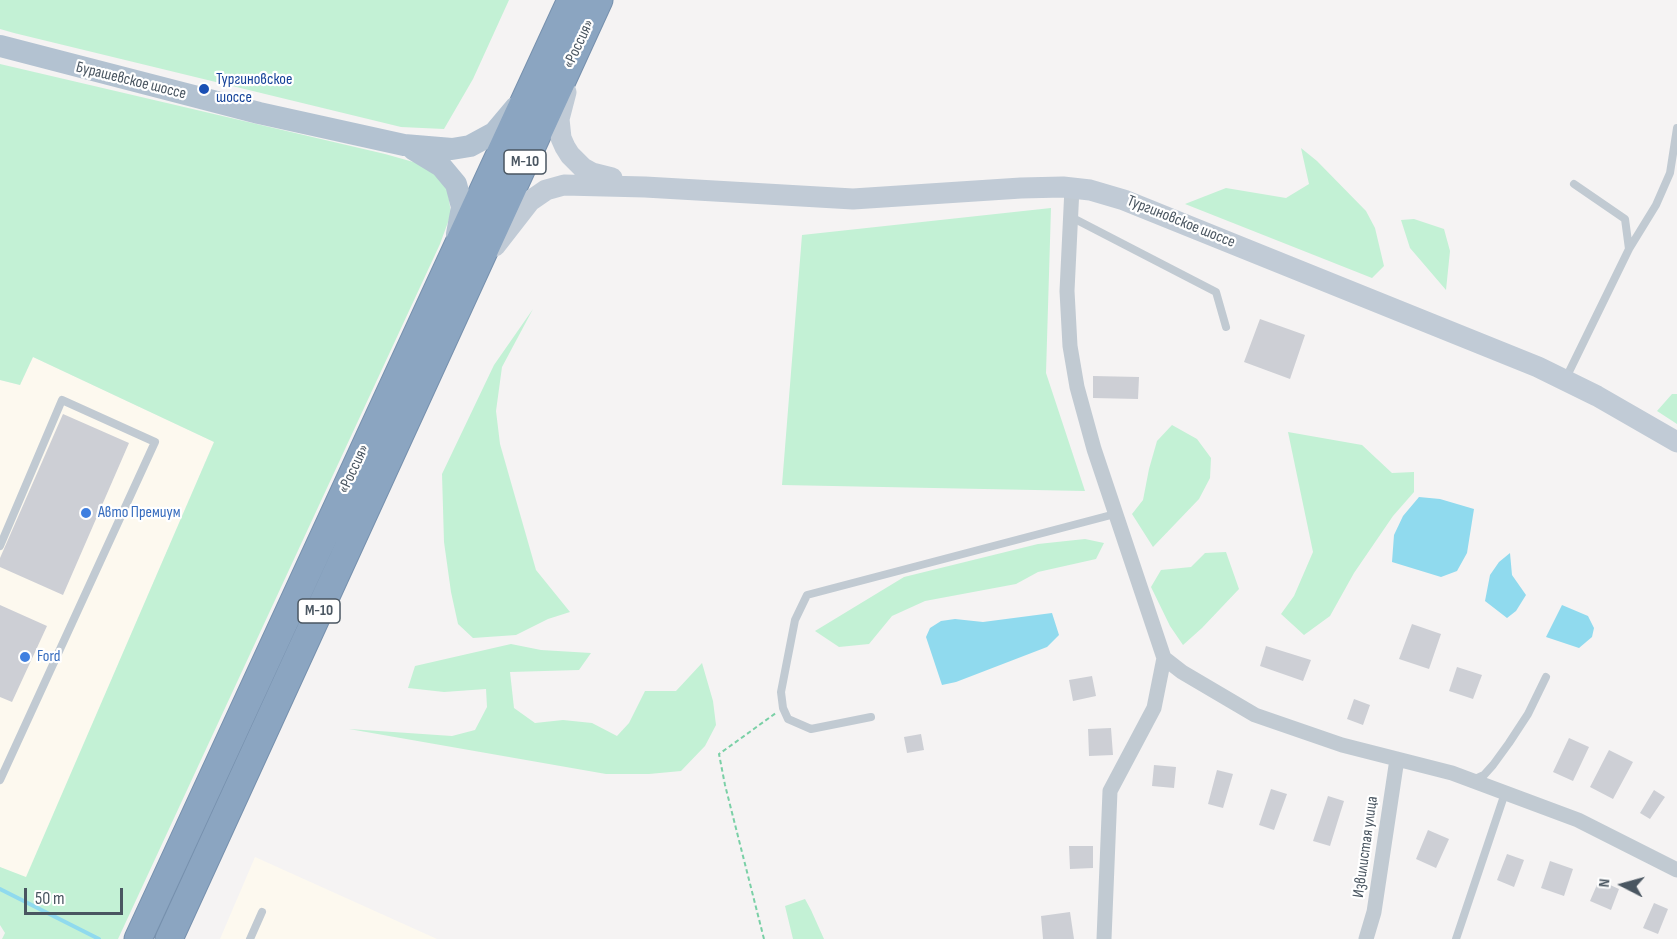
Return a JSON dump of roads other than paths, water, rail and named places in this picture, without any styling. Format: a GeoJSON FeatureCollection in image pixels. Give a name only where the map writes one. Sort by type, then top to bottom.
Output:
{"type":"FeatureCollection","features":[{"type":"Feature","properties":{"kind":"highway","name":"«Россия»"},"geometry":{"type":"LineString","coordinates":[[138,939],[571,0]]}},
{"type":"Feature","properties":{"kind":"highway","name":"«Россия»"},"geometry":{"type":"LineString","coordinates":[[169,939],[599,0]]}},
{"type":"Feature","properties":{"kind":"main road","name":"Бурашевское шоссе"},"geometry":{"type":"LineString","coordinates":[[0,46],[259,113],[404,145],[453,149],[479,143],[501,126],[530,88]]}},
{"type":"Feature","properties":{"kind":"main road","name":"Тургиновское шоссе"},"geometry":{"type":"LineString","coordinates":[[577,48],[559,119],[559,129],[565,147],[576,162],[592,173],[645,187]]}},
{"type":"Feature","properties":{"kind":"main road","name":"Бурашевское шоссе"},"geometry":{"type":"LineString","coordinates":[[404,145],[441,166],[450,174],[459,190],[461,213],[449,265]]}},
{"type":"Feature","properties":{"kind":"main road","name":"Тургиновское шоссе"},"geometry":{"type":"LineString","coordinates":[[473,276],[521,210],[540,193],[558,186],[645,187],[853,199],[1021,188],[1072,188],[1098,192],[1124,200],[1373,299],[1565,380],[1677,442]]}},
{"type":"Feature","properties":{"kind":"street"},"geometry":{"type":"LineString","coordinates":[[1072,188],[1067,291],[1070,346],[1094,449],[1164,658],[1154,708],[1110,791],[1104,939]]}},
{"type":"Feature","properties":{"kind":"street"},"geometry":{"type":"LineString","coordinates":[[1164,658],[1182,672],[1255,715],[1342,745],[1472,780],[1578,820],[1677,870]]}},
{"type":"Feature","properties":{"kind":"street","name":"Извилистая улица"},"geometry":{"type":"LineString","coordinates":[[1366,939],[1374,912],[1397,759]]}},
{"type":"Feature","properties":{"kind":"lane"},"geometry":{"type":"LineString","coordinates":[[1565,380],[1629,249],[1656,205],[1671,173],[1677,128]]}},
{"type":"Feature","properties":{"kind":"lane"},"geometry":{"type":"LineString","coordinates":[[1574,184],[1625,219],[1629,249]]}},
{"type":"Feature","properties":{"kind":"lane"},"geometry":{"type":"LineString","coordinates":[[1071,217],[1216,292],[1226,327]]}},
{"type":"Feature","properties":{"kind":"lane"},"geometry":{"type":"LineString","coordinates":[[0,546],[62,400],[156,442],[0,780]]}},
{"type":"Feature","properties":{"kind":"lane"},"geometry":{"type":"LineString","coordinates":[[871,717],[811,729],[788,718],[783,708],[781,692],[795,620],[807,595],[1116,513]]}},
{"type":"Feature","properties":{"kind":"lane"},"geometry":{"type":"LineString","coordinates":[[1472,780],[1484,775],[1509,743],[1528,714],[1546,676]]}},
{"type":"Feature","properties":{"kind":"lane"},"geometry":{"type":"LineString","coordinates":[[1456,939],[1505,793]]}},
{"type":"Feature","properties":{"kind":"lane"},"geometry":{"type":"LineString","coordinates":[[250,939],[262,912]]}},
{"type":"Feature","properties":{"kind":"water"},"geometry":{"type":"Polygon","coordinates":[[[1419,497],[1440,499],[1474,509],[1467,553],[1457,571],[1441,577],[1392,562],[1394,535],[1403,516],[1419,497]]]}},
{"type":"Feature","properties":{"kind":"water"},"geometry":{"type":"Polygon","coordinates":[[[1510,553],[1512,575],[1526,595],[1516,611],[1507,618],[1485,601],[1490,575],[1499,562],[1510,553]]]}},
{"type":"Feature","properties":{"kind":"water"},"geometry":{"type":"Polygon","coordinates":[[[1562,605],[1588,616],[1594,628],[1592,637],[1579,648],[1546,637],[1562,605]]]}},
{"type":"Feature","properties":{"kind":"water"},"geometry":{"type":"Polygon","coordinates":[[[1052,613],[1059,635],[1047,647],[956,682],[942,685],[926,637],[930,628],[941,621],[955,619],[983,622],[1052,613]]]}},
{"type":"Feature","properties":{"kind":"waterway"},"geometry":{"type":"LineString","coordinates":[[0,889],[99,939]]}},
{"type":"Feature","properties":{"kind":"place","name":"Тургиновское шоссе"},"geometry":{"type":"Point","coordinates":[204,89]}},
{"type":"Feature","properties":{"kind":"place","name":"Авто Премиум"},"geometry":{"type":"Point","coordinates":[86,513]}},
{"type":"Feature","properties":{"kind":"place","name":"Ford"},"geometry":{"type":"Point","coordinates":[25,657]}}]}
